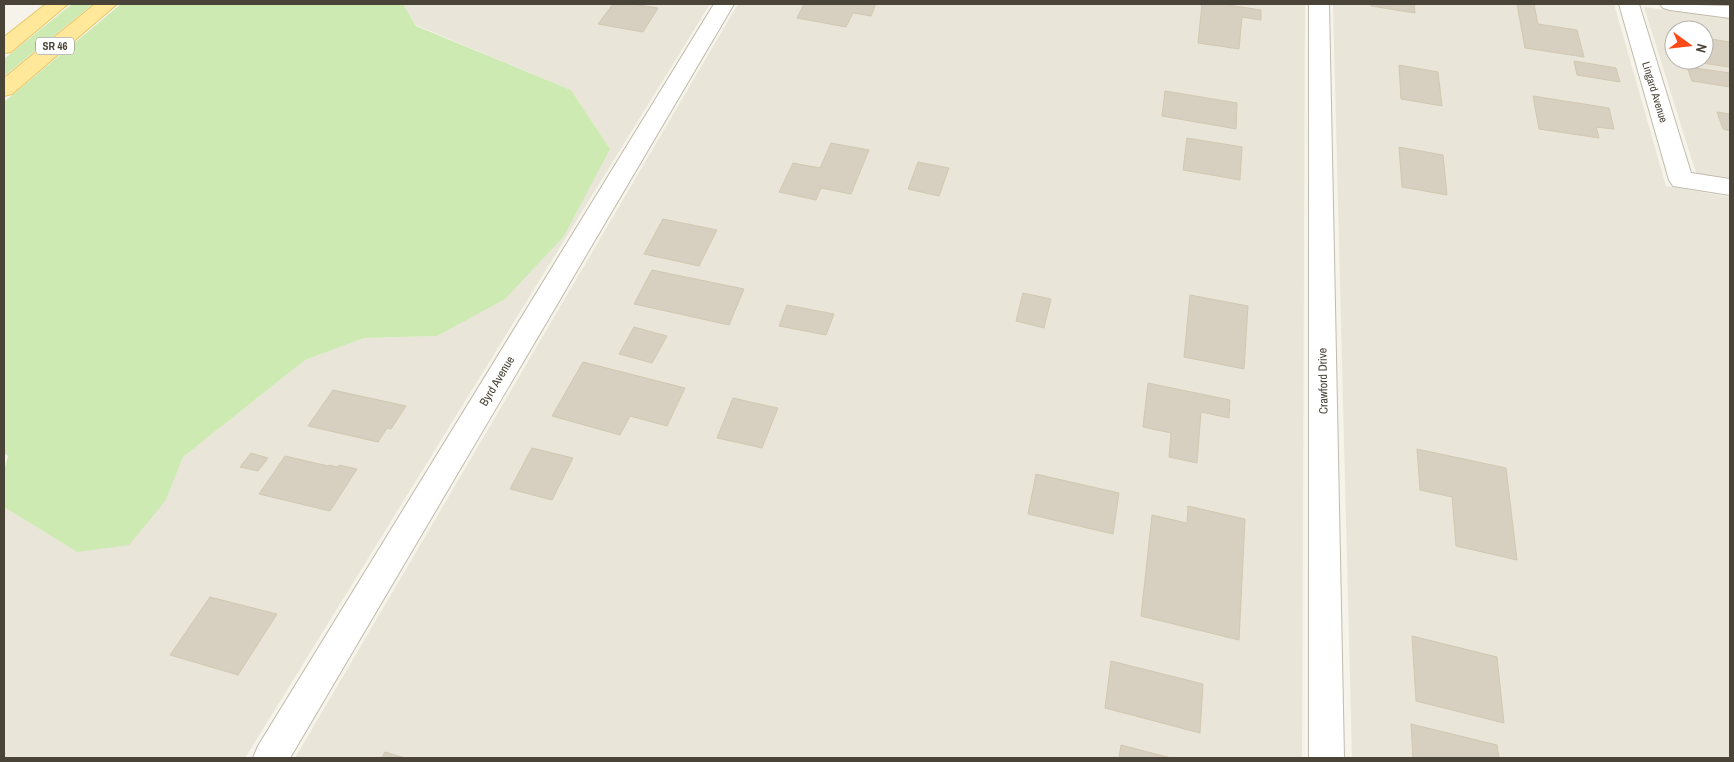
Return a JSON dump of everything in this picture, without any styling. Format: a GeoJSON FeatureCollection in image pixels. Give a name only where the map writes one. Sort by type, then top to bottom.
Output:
{"type":"FeatureCollection","features":[{"type":"Feature","properties":{"kind":"main road","name":"SR 46"},"geometry":{"type":"LineString","coordinates":[[4,47],[58,4]]}},
{"type":"Feature","properties":{"kind":"main road","name":"SR 46"},"geometry":{"type":"LineString","coordinates":[[4,89],[107,4]]}},
{"type":"Feature","properties":{"kind":"street","name":"Byrd Avenue"},"geometry":{"type":"LineString","coordinates":[[270,758],[724,4]]}},
{"type":"Feature","properties":{"kind":"street","name":"Crawford Drive"},"geometry":{"type":"LineString","coordinates":[[1319,4],[1327,758]]}},
{"type":"Feature","properties":{"kind":"street","name":"Lingard Avenue"},"geometry":{"type":"LineString","coordinates":[[1628,4],[1681,180],[1730,188]]}},
{"type":"Feature","properties":{"kind":"street"},"geometry":{"type":"LineString","coordinates":[[1670,4],[1730,12]]}},
{"type":"Feature","properties":{"kind":"shaded area"},"geometry":{"type":"Polygon","coordinates":[[[403,4],[710,4],[245,758],[4,758],[4,507],[77,552],[166,500],[183,457],[305,360],[364,338],[437,336],[610,149],[571,90],[416,25],[403,4]]]}},
{"type":"Feature","properties":{"kind":"shaded area"},"geometry":{"type":"Polygon","coordinates":[[[738,4],[1305,4],[1302,758],[295,758],[738,4]]]}},
{"type":"Feature","properties":{"kind":"shaded area"},"geometry":{"type":"Polygon","coordinates":[[[1333,4],[1614,4],[1666,186],[1730,197],[1730,758],[1352,758],[1333,4]]]}},
{"type":"Feature","properties":{"kind":"shaded area"},"geometry":{"type":"Polygon","coordinates":[[[1644,7],[1730,19],[1730,178],[1696,173],[1644,7]]]}},
{"type":"Feature","properties":{"kind":"green space"},"geometry":{"type":"Polygon","coordinates":[[[72,4],[93,4],[4,76],[4,59],[72,4]]]}},
{"type":"Feature","properties":{"kind":"green space"},"geometry":{"type":"Polygon","coordinates":[[[121,4],[403,4],[416,26],[571,90],[610,149],[564,236],[505,299],[437,336],[364,338],[305,360],[183,457],[166,500],[129,545],[77,552],[4,507],[4,471],[8,456],[4,453],[4,102],[121,4]]]}},
{"type":"Feature","properties":{"kind":"building"},"geometry":{"type":"Polygon","coordinates":[[[613,4],[632,4],[658,8],[643,32],[598,24],[613,4]]]}},
{"type":"Feature","properties":{"kind":"building"},"geometry":{"type":"Polygon","coordinates":[[[804,4],[876,4],[871,16],[853,13],[846,27],[797,18],[804,4]]]}},
{"type":"Feature","properties":{"kind":"building"},"geometry":{"type":"Polygon","coordinates":[[[1202,4],[1221,4],[1261,10],[1261,20],[1242,17],[1239,49],[1198,43],[1202,4]]]}},
{"type":"Feature","properties":{"kind":"building"},"geometry":{"type":"Polygon","coordinates":[[[1371,4],[1414,4],[1415,13],[1371,6],[1371,4]]]}},
{"type":"Feature","properties":{"kind":"building"},"geometry":{"type":"Polygon","coordinates":[[[1517,4],[1534,4],[1538,24],[1577,30],[1584,57],[1525,48],[1517,4]]]}},
{"type":"Feature","properties":{"kind":"building"},"geometry":{"type":"Polygon","coordinates":[[[1714,40],[1730,42],[1730,67],[1714,65],[1714,40]]]}},
{"type":"Feature","properties":{"kind":"building"},"geometry":{"type":"Polygon","coordinates":[[[1574,61],[1616,68],[1620,82],[1577,75],[1574,61]]]}},
{"type":"Feature","properties":{"kind":"building"},"geometry":{"type":"Polygon","coordinates":[[[1399,65],[1438,72],[1442,106],[1401,99],[1399,65]]]}},
{"type":"Feature","properties":{"kind":"building"},"geometry":{"type":"Polygon","coordinates":[[[1688,70],[1730,73],[1730,87],[1692,81],[1688,70]]]}},
{"type":"Feature","properties":{"kind":"building"},"geometry":{"type":"Polygon","coordinates":[[[1165,91],[1237,103],[1236,129],[1162,116],[1165,91]]]}},
{"type":"Feature","properties":{"kind":"building"},"geometry":{"type":"Polygon","coordinates":[[[1533,96],[1609,108],[1614,129],[1596,127],[1599,138],[1539,129],[1533,96]]]}},
{"type":"Feature","properties":{"kind":"building"},"geometry":{"type":"Polygon","coordinates":[[[1717,112],[1730,114],[1730,131],[1723,129],[1717,112]]]}},
{"type":"Feature","properties":{"kind":"building"},"geometry":{"type":"Polygon","coordinates":[[[1187,138],[1242,147],[1240,180],[1183,170],[1187,138]]]}},
{"type":"Feature","properties":{"kind":"building"},"geometry":{"type":"Polygon","coordinates":[[[831,143],[869,150],[851,194],[821,188],[816,200],[779,192],[793,163],[820,168],[831,143]]]}},
{"type":"Feature","properties":{"kind":"building"},"geometry":{"type":"Polygon","coordinates":[[[1399,147],[1443,155],[1447,195],[1402,187],[1399,147]]]}},
{"type":"Feature","properties":{"kind":"building"},"geometry":{"type":"Polygon","coordinates":[[[918,162],[949,168],[939,196],[908,189],[918,162]]]}},
{"type":"Feature","properties":{"kind":"building"},"geometry":{"type":"Polygon","coordinates":[[[663,219],[717,230],[699,266],[644,254],[663,219]]]}},
{"type":"Feature","properties":{"kind":"building"},"geometry":{"type":"Polygon","coordinates":[[[652,270],[744,289],[729,325],[634,304],[652,270]]]}},
{"type":"Feature","properties":{"kind":"building"},"geometry":{"type":"Polygon","coordinates":[[[1023,293],[1051,299],[1044,328],[1016,321],[1023,293]]]}},
{"type":"Feature","properties":{"kind":"building"},"geometry":{"type":"Polygon","coordinates":[[[1190,295],[1248,306],[1244,369],[1184,357],[1190,295]]]}},
{"type":"Feature","properties":{"kind":"building"},"geometry":{"type":"Polygon","coordinates":[[[787,305],[834,314],[826,335],[779,326],[787,305]]]}},
{"type":"Feature","properties":{"kind":"building"},"geometry":{"type":"Polygon","coordinates":[[[634,327],[667,336],[652,363],[619,354],[634,327]]]}},
{"type":"Feature","properties":{"kind":"building"},"geometry":{"type":"Polygon","coordinates":[[[583,362],[685,388],[667,426],[630,416],[620,435],[552,416],[583,362]]]}},
{"type":"Feature","properties":{"kind":"building"},"geometry":{"type":"Polygon","coordinates":[[[1148,383],[1230,400],[1229,418],[1201,412],[1197,463],[1169,457],[1171,433],[1143,427],[1148,383]]]}},
{"type":"Feature","properties":{"kind":"building"},"geometry":{"type":"Polygon","coordinates":[[[333,390],[406,406],[391,429],[387,428],[378,442],[308,426],[333,390]]]}},
{"type":"Feature","properties":{"kind":"building"},"geometry":{"type":"Polygon","coordinates":[[[733,398],[778,408],[762,448],[717,438],[733,398]]]}},
{"type":"Feature","properties":{"kind":"building"},"geometry":{"type":"Polygon","coordinates":[[[532,448],[573,458],[552,500],[510,489],[532,448]]]}},
{"type":"Feature","properties":{"kind":"building"},"geometry":{"type":"Polygon","coordinates":[[[1417,449],[1506,468],[1517,560],[1456,546],[1452,497],[1420,490],[1417,449]]]}},
{"type":"Feature","properties":{"kind":"building"},"geometry":{"type":"Polygon","coordinates":[[[251,453],[268,458],[258,471],[240,467],[251,453]]]}},
{"type":"Feature","properties":{"kind":"building"},"geometry":{"type":"Polygon","coordinates":[[[285,456],[328,466],[338,467],[339,465],[357,469],[330,511],[259,494],[285,456]]]}},
{"type":"Feature","properties":{"kind":"building"},"geometry":{"type":"Polygon","coordinates":[[[1036,474],[1119,493],[1113,534],[1028,514],[1036,474]]]}},
{"type":"Feature","properties":{"kind":"building"},"geometry":{"type":"Polygon","coordinates":[[[1188,506],[1245,519],[1239,640],[1141,616],[1152,515],[1187,523],[1188,506]]]}},
{"type":"Feature","properties":{"kind":"building"},"geometry":{"type":"Polygon","coordinates":[[[210,597],[277,614],[238,675],[170,655],[210,597]]]}},
{"type":"Feature","properties":{"kind":"building"},"geometry":{"type":"Polygon","coordinates":[[[1412,636],[1497,657],[1504,723],[1416,701],[1412,636]]]}},
{"type":"Feature","properties":{"kind":"building"},"geometry":{"type":"Polygon","coordinates":[[[1111,661],[1203,684],[1200,733],[1105,708],[1111,661]]]}},
{"type":"Feature","properties":{"kind":"building"},"geometry":{"type":"Polygon","coordinates":[[[1411,724],[1497,745],[1499,758],[1413,758],[1411,724]]]}},
{"type":"Feature","properties":{"kind":"building"},"geometry":{"type":"Polygon","coordinates":[[[1121,745],[1171,758],[1119,758],[1121,745]]]}},
{"type":"Feature","properties":{"kind":"building"},"geometry":{"type":"Polygon","coordinates":[[[385,752],[405,758],[382,758],[385,752]]]}}]}
